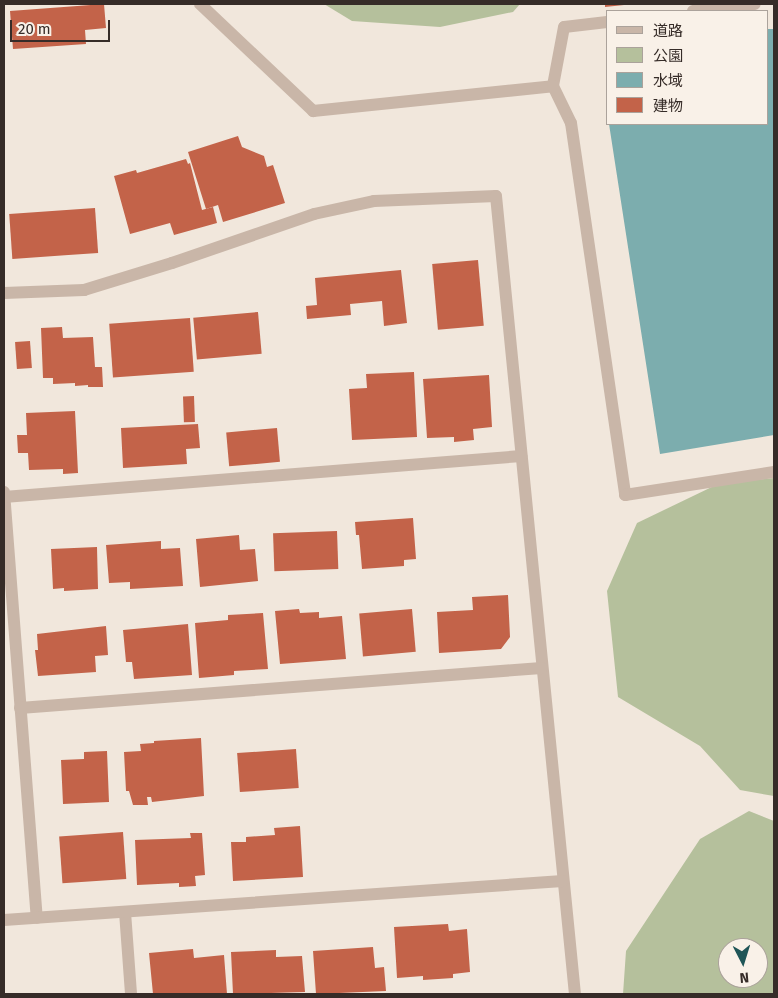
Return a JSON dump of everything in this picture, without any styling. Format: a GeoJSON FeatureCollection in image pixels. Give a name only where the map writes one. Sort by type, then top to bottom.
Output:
{"type":"FeatureCollection","features":[{"type":"Feature","properties":{"kind":"street"},"geometry":{"type":"LineString","coordinates":[[200,4],[313,111],[553,86]]}},
{"type":"Feature","properties":{"kind":"street"},"geometry":{"type":"LineString","coordinates":[[702,10],[755,4]]}},
{"type":"Feature","properties":{"kind":"street"},"geometry":{"type":"LineString","coordinates":[[606,22],[564,27],[553,86],[571,123],[625,495],[774,472]]}},
{"type":"Feature","properties":{"kind":"street"},"geometry":{"type":"LineString","coordinates":[[4,293],[84,290],[172,263],[314,214],[374,201],[496,196],[541,668],[575,994]]}},
{"type":"Feature","properties":{"kind":"street"},"geometry":{"type":"LineString","coordinates":[[4,497],[521,456]]}},
{"type":"Feature","properties":{"kind":"street"},"geometry":{"type":"LineString","coordinates":[[4,492],[37,918]]}},
{"type":"Feature","properties":{"kind":"street"},"geometry":{"type":"LineString","coordinates":[[20,708],[541,668]]}},
{"type":"Feature","properties":{"kind":"street"},"geometry":{"type":"LineString","coordinates":[[4,920],[563,882]]}},
{"type":"Feature","properties":{"kind":"street"},"geometry":{"type":"LineString","coordinates":[[125,912],[131,994]]}},
{"type":"Feature","properties":{"kind":"green space"},"geometry":{"type":"Polygon","coordinates":[[[324,4],[520,4],[513,12],[440,27],[352,21],[324,4]]]}},
{"type":"Feature","properties":{"kind":"green space"},"geometry":{"type":"Polygon","coordinates":[[[774,478],[774,796],[740,790],[700,746],[618,697],[607,591],[637,523],[718,484],[774,478]]]}},
{"type":"Feature","properties":{"kind":"green space"},"geometry":{"type":"Polygon","coordinates":[[[749,811],[774,821],[774,994],[623,994],[626,951],[700,839],[749,811]]]}},
{"type":"Feature","properties":{"kind":"water"},"geometry":{"type":"Polygon","coordinates":[[[768,29],[774,29],[774,435],[660,454],[609,125],[768,125],[768,29]]]}},
{"type":"Feature","properties":{"kind":"building"},"geometry":{"type":"Polygon","coordinates":[[[104,4],[106,28],[85,30],[86,44],[13,49],[10,11],[104,4]]]}},
{"type":"Feature","properties":{"kind":"building"},"geometry":{"type":"Polygon","coordinates":[[[605,4],[624,4],[624,5],[605,7],[605,4]]]}},
{"type":"Feature","properties":{"kind":"building"},"geometry":{"type":"Polygon","coordinates":[[[238,136],[242,147],[264,156],[267,167],[273,165],[285,203],[223,222],[218,205],[206,209],[188,152],[238,136]]]}},
{"type":"Feature","properties":{"kind":"building"},"geometry":{"type":"Polygon","coordinates":[[[186,159],[188,164],[190,163],[202,210],[213,207],[217,223],[174,235],[170,223],[130,234],[114,176],[136,170],[137,173],[186,159]]]}},
{"type":"Feature","properties":{"kind":"building"},"geometry":{"type":"Polygon","coordinates":[[[95,208],[98,253],[12,259],[9,214],[95,208]]]}},
{"type":"Feature","properties":{"kind":"building"},"geometry":{"type":"Polygon","coordinates":[[[478,260],[484,326],[438,330],[432,264],[478,260]]]}},
{"type":"Feature","properties":{"kind":"building"},"geometry":{"type":"Polygon","coordinates":[[[401,270],[407,323],[384,326],[382,301],[350,304],[351,315],[307,319],[306,306],[317,305],[315,278],[401,270]]]}},
{"type":"Feature","properties":{"kind":"building"},"geometry":{"type":"Polygon","coordinates":[[[258,312],[262,354],[197,360],[193,318],[258,312]]]}},
{"type":"Feature","properties":{"kind":"building"},"geometry":{"type":"Polygon","coordinates":[[[190,318],[194,372],[113,378],[109,324],[190,318]]]}},
{"type":"Feature","properties":{"kind":"building"},"geometry":{"type":"Polygon","coordinates":[[[62,327],[63,338],[93,337],[95,367],[102,367],[103,387],[75,386],[75,383],[53,384],[53,378],[43,378],[41,328],[62,327]]]}},
{"type":"Feature","properties":{"kind":"building"},"geometry":{"type":"Polygon","coordinates":[[[30,341],[32,368],[17,369],[15,342],[30,341]]]}},
{"type":"Feature","properties":{"kind":"building"},"geometry":{"type":"Polygon","coordinates":[[[414,372],[417,437],[352,440],[349,389],[367,388],[366,374],[414,372]]]}},
{"type":"Feature","properties":{"kind":"building"},"geometry":{"type":"Polygon","coordinates":[[[489,375],[492,427],[473,429],[474,440],[454,442],[454,437],[427,438],[423,379],[489,375]]]}},
{"type":"Feature","properties":{"kind":"building"},"geometry":{"type":"Polygon","coordinates":[[[183,396],[194,396],[195,422],[184,422],[183,396]]]}},
{"type":"Feature","properties":{"kind":"building"},"geometry":{"type":"Polygon","coordinates":[[[75,411],[78,473],[63,474],[63,469],[29,470],[28,453],[18,453],[17,435],[27,435],[26,413],[75,411]]]}},
{"type":"Feature","properties":{"kind":"building"},"geometry":{"type":"Polygon","coordinates":[[[198,424],[200,448],[186,449],[187,464],[123,468],[121,428],[198,424]]]}},
{"type":"Feature","properties":{"kind":"building"},"geometry":{"type":"Polygon","coordinates":[[[277,428],[280,462],[229,466],[226,432],[277,428]]]}},
{"type":"Feature","properties":{"kind":"building"},"geometry":{"type":"Polygon","coordinates":[[[413,518],[416,559],[404,560],[404,566],[362,569],[359,535],[356,535],[355,522],[413,518]]]}},
{"type":"Feature","properties":{"kind":"building"},"geometry":{"type":"Polygon","coordinates":[[[337,531],[338,569],[274,571],[273,533],[337,531]]]}},
{"type":"Feature","properties":{"kind":"building"},"geometry":{"type":"Polygon","coordinates":[[[239,535],[240,550],[255,549],[258,581],[200,587],[196,539],[239,535]]]}},
{"type":"Feature","properties":{"kind":"building"},"geometry":{"type":"Polygon","coordinates":[[[161,541],[161,549],[180,548],[183,586],[130,589],[130,582],[109,583],[106,545],[161,541]]]}},
{"type":"Feature","properties":{"kind":"building"},"geometry":{"type":"Polygon","coordinates":[[[97,547],[98,589],[64,591],[64,588],[53,589],[51,549],[97,547]]]}},
{"type":"Feature","properties":{"kind":"building"},"geometry":{"type":"Polygon","coordinates":[[[508,595],[510,637],[501,649],[439,653],[437,612],[473,610],[472,597],[508,595]]]}},
{"type":"Feature","properties":{"kind":"building"},"geometry":{"type":"Polygon","coordinates":[[[299,609],[300,613],[319,612],[319,618],[342,616],[346,659],[280,664],[275,611],[299,609]]]}},
{"type":"Feature","properties":{"kind":"building"},"geometry":{"type":"Polygon","coordinates":[[[412,609],[416,652],[363,656],[359,614],[412,609]]]}},
{"type":"Feature","properties":{"kind":"building"},"geometry":{"type":"Polygon","coordinates":[[[263,613],[268,669],[234,671],[234,675],[199,678],[195,623],[228,620],[228,615],[263,613]]]}},
{"type":"Feature","properties":{"kind":"building"},"geometry":{"type":"Polygon","coordinates":[[[188,624],[192,675],[134,679],[132,662],[126,662],[123,630],[188,624]]]}},
{"type":"Feature","properties":{"kind":"building"},"geometry":{"type":"Polygon","coordinates":[[[106,626],[108,655],[95,656],[96,672],[38,676],[35,650],[38,650],[37,634],[106,626]]]}},
{"type":"Feature","properties":{"kind":"building"},"geometry":{"type":"Polygon","coordinates":[[[201,738],[204,796],[152,802],[151,797],[147,797],[148,805],[133,805],[129,791],[126,791],[124,752],[141,751],[140,744],[154,743],[154,741],[201,738]]]}},
{"type":"Feature","properties":{"kind":"building"},"geometry":{"type":"Polygon","coordinates":[[[296,749],[299,788],[240,792],[237,753],[296,749]]]}},
{"type":"Feature","properties":{"kind":"building"},"geometry":{"type":"Polygon","coordinates":[[[107,751],[109,802],[63,804],[61,760],[84,759],[84,752],[107,751]]]}},
{"type":"Feature","properties":{"kind":"building"},"geometry":{"type":"Polygon","coordinates":[[[300,826],[303,877],[233,881],[231,842],[246,842],[246,837],[275,835],[274,828],[300,826]]]}},
{"type":"Feature","properties":{"kind":"building"},"geometry":{"type":"Polygon","coordinates":[[[123,832],[126,879],[62,883],[59,836],[123,832]]]}},
{"type":"Feature","properties":{"kind":"building"},"geometry":{"type":"Polygon","coordinates":[[[190,833],[202,833],[205,875],[195,876],[196,886],[179,887],[179,883],[137,885],[135,840],[191,838],[190,833]]]}},
{"type":"Feature","properties":{"kind":"building"},"geometry":{"type":"Polygon","coordinates":[[[448,924],[449,931],[467,929],[470,972],[453,974],[453,978],[423,980],[423,976],[397,978],[394,927],[448,924]]]}},
{"type":"Feature","properties":{"kind":"building"},"geometry":{"type":"Polygon","coordinates":[[[373,947],[375,968],[384,967],[386,991],[316,994],[313,951],[373,947]]]}},
{"type":"Feature","properties":{"kind":"building"},"geometry":{"type":"Polygon","coordinates":[[[193,949],[194,958],[224,955],[227,994],[153,994],[149,953],[193,949]]]}},
{"type":"Feature","properties":{"kind":"building"},"geometry":{"type":"Polygon","coordinates":[[[276,950],[276,957],[302,956],[305,992],[233,994],[231,952],[276,950]]]}}]}
